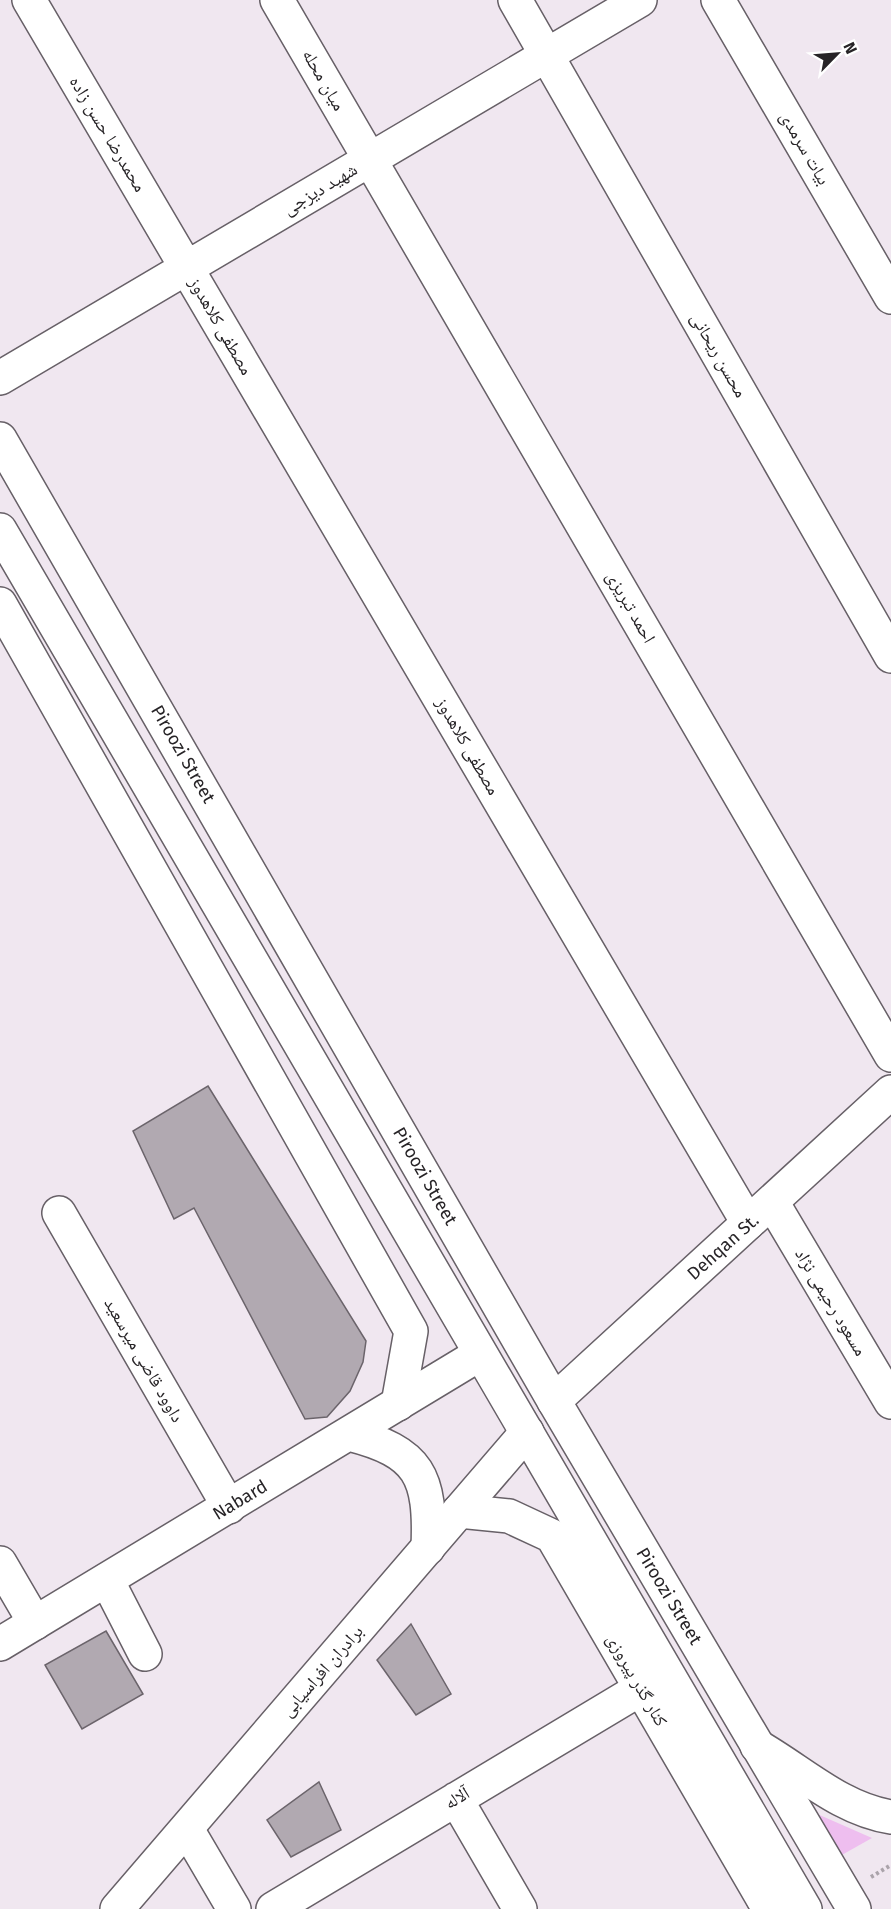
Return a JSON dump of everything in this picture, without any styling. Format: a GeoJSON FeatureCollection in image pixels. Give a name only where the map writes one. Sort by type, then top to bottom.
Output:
{"type":"FeatureCollection","features":[{"type":"Feature","properties":{"kind":"street","name":"محمدرضا حسن زاده"},"geometry":{"type":"LineString","coordinates":[[29,0],[187,268]]}},
{"type":"Feature","properties":{"kind":"street","name":"میان محله"},"geometry":{"type":"LineString","coordinates":[[278,0],[370,159]]}},
{"type":"Feature","properties":{"kind":"street","name":"محسن ریحانی"},"geometry":{"type":"LineString","coordinates":[[515,0],[891,656]]}},
{"type":"Feature","properties":{"kind":"street","name":"شهید دیزجی"},"geometry":{"type":"LineString","coordinates":[[0,378],[640,0]]}},
{"type":"Feature","properties":{"kind":"street","name":"بیات سرمدی"},"geometry":{"type":"LineString","coordinates":[[718,0],[891,297]]}},
{"type":"Feature","properties":{"kind":"street","name":"احمد تبریزی"},"geometry":{"type":"LineString","coordinates":[[370,159],[891,1055]]}},
{"type":"Feature","properties":{"kind":"street","name":"مصطفی کلاهدوز"},"geometry":{"type":"LineString","coordinates":[[187,268],[760,1213]]}},
{"type":"Feature","properties":{"kind":"street","name":"Piroozi Street"},"geometry":{"type":"LineString","coordinates":[[0,440],[554,1401],[854,1909]]}},
{"type":"Feature","properties":{"kind":"street"},"geometry":{"type":"LineString","coordinates":[[0,530],[805,1909]]}},
{"type":"Feature","properties":{"kind":"street"},"geometry":{"type":"LineString","coordinates":[[34,588],[0,606],[411,1330],[398,1404]]}},
{"type":"Feature","properties":{"kind":"street"},"geometry":{"type":"LineString","coordinates":[[140,853],[204,880]]}},
{"type":"Feature","properties":{"kind":"street"},"geometry":{"type":"LineString","coordinates":[[251,1047],[258,973]]}},
{"type":"Feature","properties":{"kind":"street","name":"Dehqan St."},"geometry":{"type":"LineString","coordinates":[[527,1432],[554,1401],[891,1092]]}},
{"type":"Feature","properties":{"kind":"street","name":"داوود قاضی میرسعید"},"geometry":{"type":"LineString","coordinates":[[59,1213],[229,1507]]}},
{"type":"Feature","properties":{"kind":"street","name":"مسعود رحیمی نژاد"},"geometry":{"type":"LineString","coordinates":[[760,1213],[891,1402]]}},
{"type":"Feature","properties":{"kind":"street","name":"Nabard"},"geometry":{"type":"LineString","coordinates":[[0,1644],[480,1354]]}},
{"type":"Feature","properties":{"kind":"street","name":"برادران افراسیابی"},"geometry":{"type":"LineString","coordinates":[[117,1909],[527,1432]]}},
{"type":"Feature","properties":{"kind":"street"},"geometry":{"type":"LineString","coordinates":[[349,1434],[395,1449],[415,1466],[425,1491],[429,1517],[428,1548]]}},
{"type":"Feature","properties":{"kind":"street","name":"کنار گذر پیروزی"},"geometry":{"type":"LineString","coordinates":[[459,1511],[508,1516],[552,1536],[766,1904]]}},
{"type":"Feature","properties":{"kind":"street"},"geometry":{"type":"LineString","coordinates":[[0,1563],[35,1623]]}},
{"type":"Feature","properties":{"kind":"street"},"geometry":{"type":"LineString","coordinates":[[107,1580],[145,1654]]}},
{"type":"Feature","properties":{"kind":"street","name":"آلاله"},"geometry":{"type":"LineString","coordinates":[[273,1909],[642,1689]]}},
{"type":"Feature","properties":{"kind":"street"},"geometry":{"type":"LineString","coordinates":[[757,1746],[790,1765],[843,1803],[891,1818]]}},
{"type":"Feature","properties":{"kind":"street"},"geometry":{"type":"LineString","coordinates":[[456,1799],[520,1909]]}},
{"type":"Feature","properties":{"kind":"street"},"geometry":{"type":"LineString","coordinates":[[187,1829],[234,1909]]}},
{"type":"Feature","properties":{"kind":"street"},"geometry":{"type":"LineString","coordinates":[[766,1904],[795,1909]]}},
{"type":"Feature","properties":{"kind":"shaded area"},"geometry":{"type":"Polygon","coordinates":[[[815,1813],[872,1838],[840,1856],[815,1813]]]}},
{"type":"Feature","properties":{"kind":"building"},"geometry":{"type":"Polygon","coordinates":[[[208,1086],[366,1341],[363,1362],[350,1391],[327,1417],[305,1419],[194,1208],[174,1219],[133,1131],[208,1086]]]}},
{"type":"Feature","properties":{"kind":"building"},"geometry":{"type":"Polygon","coordinates":[[[411,1624],[451,1694],[416,1715],[377,1660],[411,1624]]]}},
{"type":"Feature","properties":{"kind":"building"},"geometry":{"type":"Polygon","coordinates":[[[106,1631],[143,1694],[82,1729],[45,1665],[106,1631]]]}},
{"type":"Feature","properties":{"kind":"building"},"geometry":{"type":"Polygon","coordinates":[[[319,1782],[341,1830],[291,1857],[267,1820],[319,1782]]]}}]}
